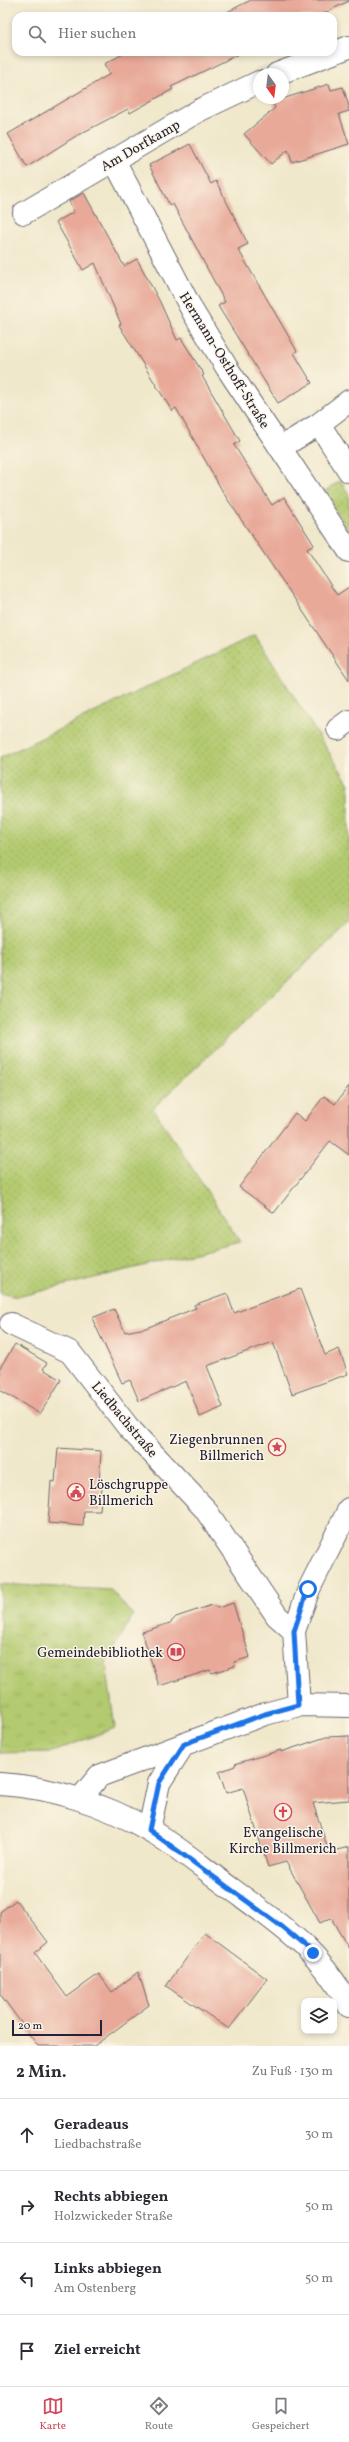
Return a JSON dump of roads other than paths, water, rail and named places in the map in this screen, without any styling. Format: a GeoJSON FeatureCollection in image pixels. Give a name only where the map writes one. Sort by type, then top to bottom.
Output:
{"type":"FeatureCollection","features":[{"type":"Feature","properties":{"kind":"street"},"geometry":{"type":"LineString","coordinates":[[337,52],[349,47]]}},
{"type":"Feature","properties":{"kind":"street"},"geometry":{"type":"LineString","coordinates":[[289,70],[325,56]]}},
{"type":"Feature","properties":{"kind":"street","name":"Am Dorfkamp"},"geometry":{"type":"LineString","coordinates":[[24,213],[200,110],[253,85]]}},
{"type":"Feature","properties":{"kind":"street","name":"Hermann-Osthoff-Straße"},"geometry":{"type":"LineString","coordinates":[[114,160],[193,312],[227,368],[349,551]]}},
{"type":"Feature","properties":{"kind":"street"},"geometry":{"type":"LineString","coordinates":[[280,448],[319,424],[349,401]]}},
{"type":"Feature","properties":{"kind":"street"},"geometry":{"type":"LineString","coordinates":[[319,424],[349,471]]}},
{"type":"Feature","properties":{"kind":"street","name":"Liedbachstraße"},"geometry":{"type":"LineString","coordinates":[[11,1324],[70,1352],[128,1427],[205,1509],[274,1611],[294,1631]]}},
{"type":"Feature","properties":{"kind":"street"},"geometry":{"type":"LineString","coordinates":[[298,1705],[294,1631],[308,1589],[349,1509]]}},
{"type":"Feature","properties":{"kind":"street"},"geometry":{"type":"LineString","coordinates":[[80,1799],[99,1776],[265,1714],[298,1705],[349,1706]]}},
{"type":"Feature","properties":{"kind":"street"},"geometry":{"type":"LineString","coordinates":[[149,1830],[159,1783],[184,1744]]}},
{"type":"Feature","properties":{"kind":"street"},"geometry":{"type":"LineString","coordinates":[[0,1784],[33,1787],[80,1799],[149,1830],[281,1926],[313,1953],[338,1985],[349,2006]]}},
{"type":"Feature","properties":{"kind":"place","name":"Ziegenbrunnen Billmerich"},"geometry":{"type":"Point","coordinates":[277,1447]}},
{"type":"Feature","properties":{"kind":"place","name":"Löschgruppe Billmerich"},"geometry":{"type":"Point","coordinates":[76,1492]}},
{"type":"Feature","properties":{"kind":"place","name":"Gemeindebibliothek"},"geometry":{"type":"Point","coordinates":[176,1652]}},
{"type":"Feature","properties":{"kind":"place","name":"Evangelische Kirche Billmerich"},"geometry":{"type":"Point","coordinates":[283,1812]}}]}
